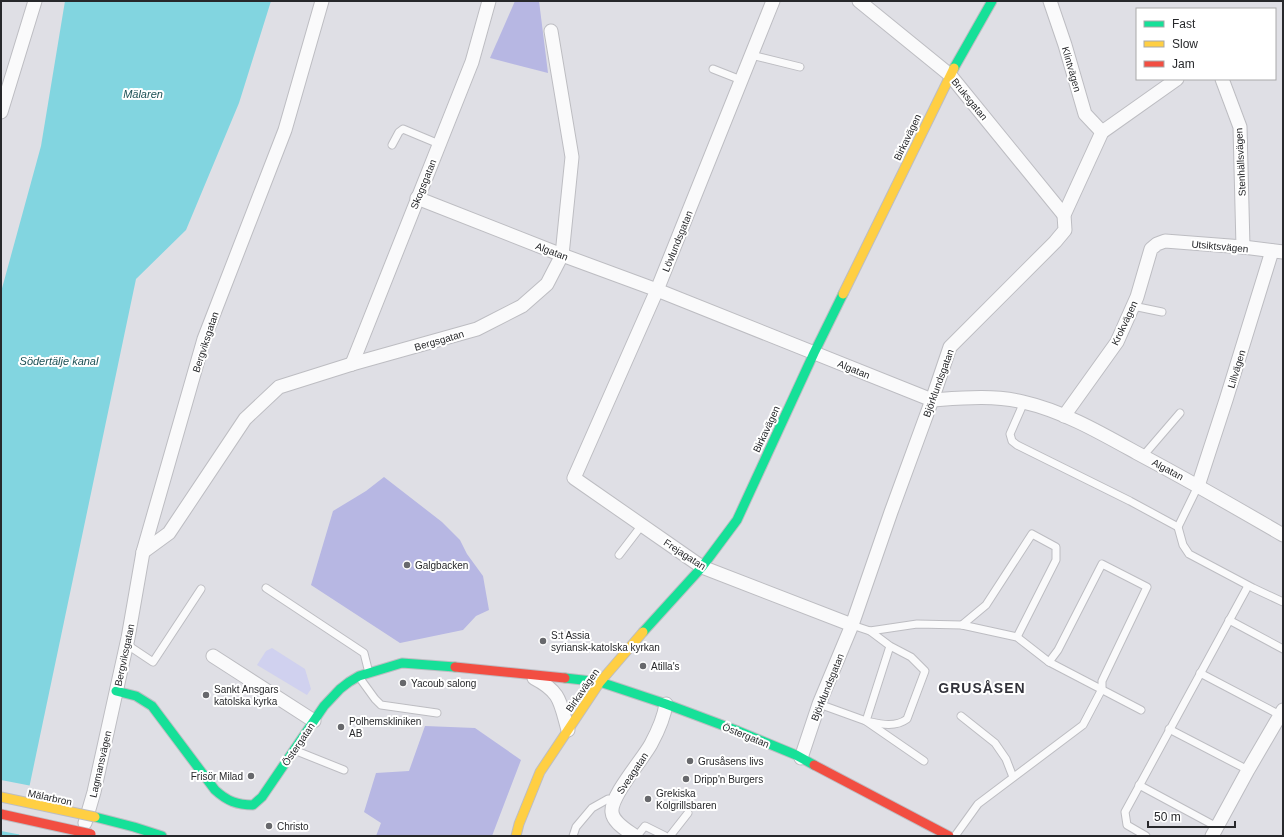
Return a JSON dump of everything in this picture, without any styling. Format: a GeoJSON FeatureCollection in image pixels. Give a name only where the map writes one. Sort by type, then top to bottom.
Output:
{"type":"FeatureCollection","features":[{"type":"Feature","properties":{"kind":"street"},"geometry":{"type":"LineString","coordinates":[[1,112],[35,1]]}},
{"type":"Feature","properties":{"kind":"street","name":"Bergviksgatan"},"geometry":{"type":"LineString","coordinates":[[116,691],[143,552],[204,340],[285,130],[322,1]]}},
{"type":"Feature","properties":{"kind":"street","name":"Skogsgatan"},"geometry":{"type":"LineString","coordinates":[[352,364],[472,62],[489,1]]}},
{"type":"Feature","properties":{"kind":"street","name":"Lövlundsgatan"},"geometry":{"type":"LineString","coordinates":[[574,478],[657,290],[773,1]]}},
{"type":"Feature","properties":{"kind":"street","name":"Bruksgatan"},"geometry":{"type":"LineString","coordinates":[[859,1],[876,6],[950,75],[1064,214]]}},
{"type":"Feature","properties":{"kind":"street","name":"Birkavägen"},"geometry":{"type":"LineString","coordinates":[[516,836],[518,824],[540,772],[600,682],[702,567],[737,520],[814,353],[950,75],[992,1]]}},
{"type":"Feature","properties":{"kind":"street","name":"Klintvägen"},"geometry":{"type":"LineString","coordinates":[[1050,1],[1065,45],[1085,114],[1102,132]]}},
{"type":"Feature","properties":{"kind":"street","name":"Bergsgatan"},"geometry":{"type":"LineString","coordinates":[[143,552],[168,533],[245,419],[279,387],[352,364],[477,329],[522,306],[547,284],[562,255],[572,157],[551,31]]}},
{"type":"Feature","properties":{"kind":"street","name":"Björklundsgatan"},"geometry":{"type":"LineString","coordinates":[[801,758],[819,704],[852,625],[950,346],[1066,230],[1064,214],[1102,132],[1176,80]]}},
{"type":"Feature","properties":{"kind":"street","name":"Stenhällsvägen"},"geometry":{"type":"LineString","coordinates":[[1222,80],[1240,127],[1243,247]]}},
{"type":"Feature","properties":{"kind":"street","name":"Algatan"},"geometry":{"type":"LineString","coordinates":[[417,198],[562,255],[657,290],[932,400],[975,398],[1005,399],[1024,402],[1064,416],[1143,456],[1283,535]]}},
{"type":"Feature","properties":{"kind":"street","name":"Utsiktsvägen"},"geometry":{"type":"LineString","coordinates":[[1157,244],[1164,241],[1243,247],[1277,252]]}},
{"type":"Feature","properties":{"kind":"street","name":"Krokvägen"},"geometry":{"type":"LineString","coordinates":[[1064,416],[1117,342],[1133,306],[1150,249],[1157,244]]}},
{"type":"Feature","properties":{"kind":"street","name":"Lillvägen"},"geometry":{"type":"LineString","coordinates":[[1198,486],[1277,252]]}},
{"type":"Feature","properties":{"kind":"street","name":"Frejagatan"},"geometry":{"type":"LineString","coordinates":[[574,478],[702,567],[852,625]]}},
{"type":"Feature","properties":{"kind":"street"},"geometry":{"type":"LineString","coordinates":[[213,656],[314,721]]}},
{"type":"Feature","properties":{"kind":"street","name":"Östergatan"},"geometry":{"type":"LineString","coordinates":[[116,691],[130,693],[141,697],[152,706],[215,790],[223,798],[237,805],[253,805],[262,797],[332,697],[353,679],[359,676],[402,663],[477,668],[600,682],[666,704],[738,731],[801,758],[950,836]]}},
{"type":"Feature","properties":{"kind":"street","name":"Östergatan"},"geometry":{"type":"LineString","coordinates":[[528,675],[547,685],[559,697],[568,730]]}},
{"type":"Feature","properties":{"kind":"street","name":"Lagmansvägen"},"geometry":{"type":"LineString","coordinates":[[91,835],[94,792],[116,691]]}},
{"type":"Feature","properties":{"kind":"street","name":"Sveagatan"},"geometry":{"type":"LineString","coordinates":[[636,836],[614,819],[612,812],[614,800],[651,745],[663,719],[666,704]]}},
{"type":"Feature","properties":{"kind":"street"},"geometry":{"type":"LineString","coordinates":[[1215,832],[1281,712]]}},
{"type":"Feature","properties":{"kind":"street","name":"Mälarbron"},"geometry":{"type":"LineString","coordinates":[[1,797],[134,826],[162,836]]}},
{"type":"Feature","properties":{"kind":"street"},"geometry":{"type":"LineString","coordinates":[[1,814],[91,835]]}},
{"type":"Feature","properties":{"kind":"lane"},"geometry":{"type":"LineString","coordinates":[[751,55],[800,66]]}},
{"type":"Feature","properties":{"kind":"lane"},"geometry":{"type":"LineString","coordinates":[[713,69],[741,80]]}},
{"type":"Feature","properties":{"kind":"lane"},"geometry":{"type":"LineString","coordinates":[[392,145],[398,132],[403,129],[439,144]]}},
{"type":"Feature","properties":{"kind":"lane"},"geometry":{"type":"LineString","coordinates":[[1133,306],[1162,312]]}},
{"type":"Feature","properties":{"kind":"lane"},"geometry":{"type":"LineString","coordinates":[[1024,402],[1010,434],[1012,441],[1017,445],[1130,501],[1178,527]]}},
{"type":"Feature","properties":{"kind":"lane"},"geometry":{"type":"LineString","coordinates":[[1143,456],[1180,413]]}},
{"type":"Feature","properties":{"kind":"lane"},"geometry":{"type":"LineString","coordinates":[[1198,486],[1178,527],[1183,545],[1189,554],[1248,586],[1283,602]]}},
{"type":"Feature","properties":{"kind":"lane"},"geometry":{"type":"LineString","coordinates":[[619,555],[642,525]]}},
{"type":"Feature","properties":{"kind":"lane"},"geometry":{"type":"LineString","coordinates":[[962,625],[986,605],[1032,534],[1056,546],[1056,560],[1017,636]]}},
{"type":"Feature","properties":{"kind":"lane"},"geometry":{"type":"LineString","coordinates":[[955,836],[978,804],[1083,725],[1102,690],[1102,681],[1147,587],[1102,564],[1058,650],[1049,662]]}},
{"type":"Feature","properties":{"kind":"lane"},"geometry":{"type":"LineString","coordinates":[[1146,836],[1127,825],[1125,812],[1248,586]]}},
{"type":"Feature","properties":{"kind":"lane"},"geometry":{"type":"LineString","coordinates":[[266,588],[364,653],[369,673]]}},
{"type":"Feature","properties":{"kind":"lane"},"geometry":{"type":"LineString","coordinates":[[126,644],[155,664],[201,589]]}},
{"type":"Feature","properties":{"kind":"lane"},"geometry":{"type":"LineString","coordinates":[[1229,620],[1283,649]]}},
{"type":"Feature","properties":{"kind":"lane"},"geometry":{"type":"LineString","coordinates":[[870,631],[917,624],[962,625],[1017,636],[1049,662],[1141,710]]}},
{"type":"Feature","properties":{"kind":"lane"},"geometry":{"type":"LineString","coordinates":[[819,704],[866,721],[883,725],[902,723],[907,719],[925,671],[911,657],[890,646],[870,631],[852,625]]}},
{"type":"Feature","properties":{"kind":"lane"},"geometry":{"type":"LineString","coordinates":[[866,721],[890,646]]}},
{"type":"Feature","properties":{"kind":"lane"},"geometry":{"type":"LineString","coordinates":[[1200,673],[1281,712]]}},
{"type":"Feature","properties":{"kind":"lane"},"geometry":{"type":"LineString","coordinates":[[359,676],[381,705],[437,713]]}},
{"type":"Feature","properties":{"kind":"lane"},"geometry":{"type":"LineString","coordinates":[[961,716],[995,743],[1006,759],[1013,778]]}},
{"type":"Feature","properties":{"kind":"lane"},"geometry":{"type":"LineString","coordinates":[[866,721],[924,761]]}},
{"type":"Feature","properties":{"kind":"lane"},"geometry":{"type":"LineString","coordinates":[[1169,729],[1248,770]]}},
{"type":"Feature","properties":{"kind":"lane"},"geometry":{"type":"LineString","coordinates":[[294,750],[344,770]]}},
{"type":"Feature","properties":{"kind":"lane"},"geometry":{"type":"LineString","coordinates":[[1139,785],[1215,832]]}},
{"type":"Feature","properties":{"kind":"lane"},"geometry":{"type":"LineString","coordinates":[[573,836],[576,827],[592,808],[608,799],[614,800]]}},
{"type":"Feature","properties":{"kind":"lane"},"geometry":{"type":"LineString","coordinates":[[670,836],[688,812]]}},
{"type":"Feature","properties":{"kind":"lane"},"geometry":{"type":"LineString","coordinates":[[636,836],[645,826],[665,836]]}},
{"type":"Feature","properties":{"kind":"shaded area"},"geometry":{"type":"Polygon","coordinates":[[[515,1],[539,1],[548,73],[490,58],[515,1]]]}},
{"type":"Feature","properties":{"kind":"shaded area"},"geometry":{"type":"Polygon","coordinates":[[[384,477],[442,522],[460,540],[467,554],[483,576],[489,610],[476,616],[463,630],[400,643],[311,585],[333,511],[366,491],[384,477]]]}},
{"type":"Feature","properties":{"kind":"shaded area"},"geometry":{"type":"Polygon","coordinates":[[[272,648],[305,669],[311,689],[307,695],[257,665],[266,651],[272,648]]]}},
{"type":"Feature","properties":{"kind":"shaded area"},"geometry":{"type":"Polygon","coordinates":[[[425,726],[475,728],[521,760],[492,836],[376,836],[381,823],[364,812],[376,773],[409,771],[425,726]]]}},
{"type":"Feature","properties":{"kind":"water","name":"Mälaren"},"geometry":{"type":"Polygon","coordinates":[[[65,1],[271,1],[239,103],[186,230],[136,279],[19,836],[1,836],[1,292],[41,146],[65,1]]]}},
{"type":"Feature","properties":{"kind":"pier"},"geometry":{"type":"Polygon","coordinates":[[[1,780],[32,786],[22,835],[1,831],[1,780]]]}},
{"type":"Feature","properties":{"kind":"traffic: fast"},"geometry":{"type":"LineString","coordinates":[[954,68],[992,1]]}},
{"type":"Feature","properties":{"kind":"traffic: fast"},"geometry":{"type":"LineString","coordinates":[[643,632],[702,567],[737,520],[814,353],[843,294]]}},
{"type":"Feature","properties":{"kind":"traffic: fast"},"geometry":{"type":"LineString","coordinates":[[116,691],[136,696],[152,706],[219,794],[232,802],[253,805],[262,797],[324,706],[349,682],[359,676],[402,663],[455,667]]}},
{"type":"Feature","properties":{"kind":"traffic: fast"},"geometry":{"type":"LineString","coordinates":[[565,678],[600,682],[666,704],[738,731],[796,755],[814,765]]}},
{"type":"Feature","properties":{"kind":"traffic: fast"},"geometry":{"type":"LineString","coordinates":[[95,817],[162,836]]}},
{"type":"Feature","properties":{"kind":"traffic: slow"},"geometry":{"type":"LineString","coordinates":[[843,294],[954,68]]}},
{"type":"Feature","properties":{"kind":"traffic: slow"},"geometry":{"type":"LineString","coordinates":[[516,836],[519,824],[540,772],[600,682],[643,632]]}},
{"type":"Feature","properties":{"kind":"traffic: slow"},"geometry":{"type":"LineString","coordinates":[[1,797],[95,817]]}},
{"type":"Feature","properties":{"kind":"traffic: jam"},"geometry":{"type":"LineString","coordinates":[[455,667],[565,678]]}},
{"type":"Feature","properties":{"kind":"traffic: jam"},"geometry":{"type":"LineString","coordinates":[[814,765],[949,836]]}},
{"type":"Feature","properties":{"kind":"traffic: jam"},"geometry":{"type":"LineString","coordinates":[[1,814],[91,834]]}},
{"type":"Feature","properties":{"kind":"place","name":"Galgbacken"},"geometry":{"type":"Point","coordinates":[407,565]}},
{"type":"Feature","properties":{"kind":"place","name":"S:t Assia syriansk-katolska kyrkan"},"geometry":{"type":"Point","coordinates":[543,641]}},
{"type":"Feature","properties":{"kind":"place","name":"Atilla's"},"geometry":{"type":"Point","coordinates":[643,666]}},
{"type":"Feature","properties":{"kind":"place","name":"Yacoub salong"},"geometry":{"type":"Point","coordinates":[403,683]}},
{"type":"Feature","properties":{"kind":"place","name":"Sankt Ansgars katolska kyrka"},"geometry":{"type":"Point","coordinates":[206,695]}},
{"type":"Feature","properties":{"kind":"place","name":"Polhemskliniken AB"},"geometry":{"type":"Point","coordinates":[341,727]}},
{"type":"Feature","properties":{"kind":"place","name":"Grusåsens livs"},"geometry":{"type":"Point","coordinates":[690,761]}},
{"type":"Feature","properties":{"kind":"place","name":"Frisör Milad"},"geometry":{"type":"Point","coordinates":[251,776]}},
{"type":"Feature","properties":{"kind":"place","name":"Dripp'n Burgers"},"geometry":{"type":"Point","coordinates":[686,779]}},
{"type":"Feature","properties":{"kind":"place","name":"Grekiska Kolgrillsbaren"},"geometry":{"type":"Point","coordinates":[648,799]}},
{"type":"Feature","properties":{"kind":"place","name":"Christo"},"geometry":{"type":"Point","coordinates":[269,826]}},
{"type":"Feature","properties":{"kind":"district","name":"GRUSÅSEN"},"geometry":{"type":"Point","coordinates":[982,688]}},
{"type":"Feature","properties":{"kind":"water label","name":"Södertälje kanal"},"geometry":{"type":"Point","coordinates":[59,361]}}]}
